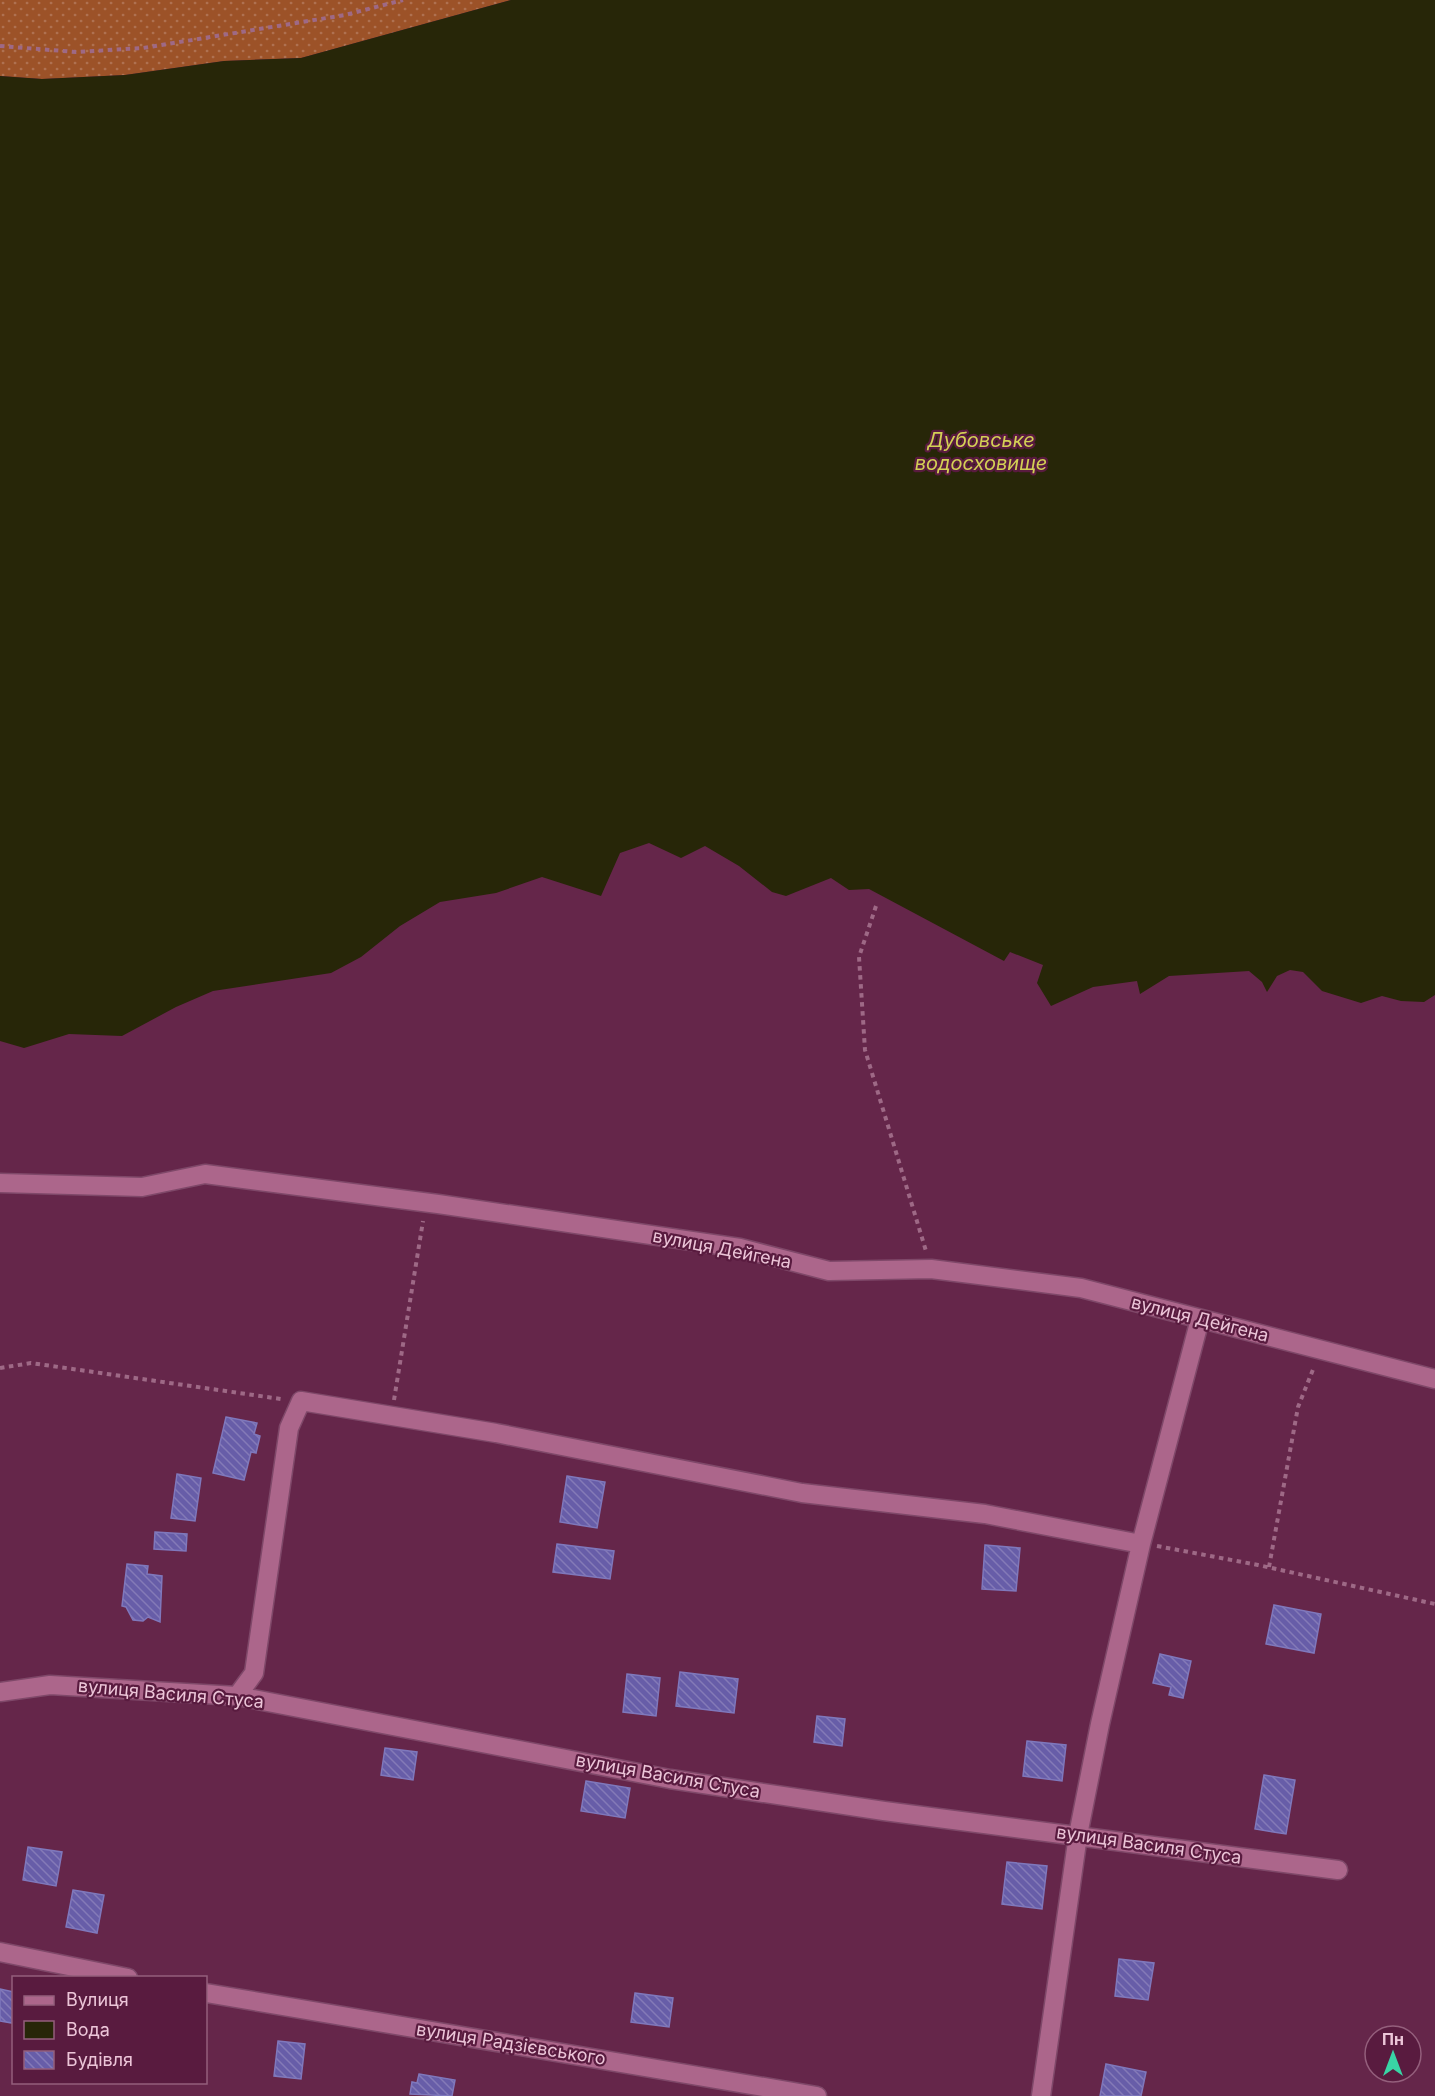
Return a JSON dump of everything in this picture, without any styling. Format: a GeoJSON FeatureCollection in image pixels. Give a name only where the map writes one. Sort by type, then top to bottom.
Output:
{"type":"FeatureCollection","features":[{"type":"Feature","properties":{"kind":"street","name":"вулиця Дейгена"},"geometry":{"type":"LineString","coordinates":[[0,1183],[142,1187],[205,1174],[426,1202],[740,1248],[829,1271],[931,1269],[1081,1288],[1435,1380]]}},
{"type":"Feature","properties":{"kind":"street"},"geometry":{"type":"LineString","coordinates":[[1041,2096],[1078,1834],[1100,1724],[1141,1544],[1200,1319]]}},
{"type":"Feature","properties":{"kind":"street"},"geometry":{"type":"LineString","coordinates":[[237,1696],[254,1673],[289,1428],[301,1401],[802,1492],[985,1514],[1141,1544]]}},
{"type":"Feature","properties":{"kind":"street","name":"вулиця Василя Стуса"},"geometry":{"type":"LineString","coordinates":[[0,1692],[50,1685],[237,1696],[670,1779],[884,1811],[1078,1834],[1338,1870]]}},
{"type":"Feature","properties":{"kind":"street"},"geometry":{"type":"LineString","coordinates":[[0,1952],[123,1976]]}},
{"type":"Feature","properties":{"kind":"street","name":"вулиця Радзієвського"},"geometry":{"type":"LineString","coordinates":[[207,1993],[817,2096]]}},
{"type":"Feature","properties":{"kind":"path"},"geometry":{"type":"LineString","coordinates":[[0,46],[76,52],[143,48],[345,15],[403,0]]}},
{"type":"Feature","properties":{"kind":"path"},"geometry":{"type":"LineString","coordinates":[[876,906],[860,957],[865,1050],[931,1269]]}},
{"type":"Feature","properties":{"kind":"path"},"geometry":{"type":"LineString","coordinates":[[391,1416],[426,1202]]}},
{"type":"Feature","properties":{"kind":"path"},"geometry":{"type":"LineString","coordinates":[[1269,1567],[1298,1407],[1310,1375],[1324,1351]]}},
{"type":"Feature","properties":{"kind":"path"},"geometry":{"type":"LineString","coordinates":[[0,1368],[31,1364],[301,1401]]}},
{"type":"Feature","properties":{"kind":"path"},"geometry":{"type":"LineString","coordinates":[[1141,1544],[1269,1567],[1435,1604]]}},
{"type":"Feature","properties":{"kind":"shaded area"},"geometry":{"type":"Polygon","coordinates":[[[0,0],[511,0],[301,58],[224,61],[125,75],[42,79],[0,76],[0,0]]]}},
{"type":"Feature","properties":{"kind":"water","name":"Дубовське водосховище"},"geometry":{"type":"Polygon","coordinates":[[[511,0],[1435,0],[1435,995],[1424,1002],[1401,1001],[1382,996],[1361,1003],[1322,991],[1303,972],[1290,970],[1277,976],[1267,992],[1262,982],[1249,971],[1169,976],[1140,994],[1137,981],[1093,987],[1051,1006],[1037,983],[1043,965],[1010,952],[1004,961],[869,889],[849,890],[831,878],[786,896],[772,892],[739,866],[705,846],[681,858],[649,843],[620,853],[601,896],[542,877],[496,893],[440,902],[400,926],[361,957],[331,973],[213,991],[176,1007],[122,1036],[69,1034],[24,1048],[0,1041],[0,76],[42,79],[125,75],[224,61],[301,58],[511,0]]]}},
{"type":"Feature","properties":{"kind":"building"},"geometry":{"type":"Polygon","coordinates":[[[226,1417],[257,1423],[254,1434],[260,1436],[256,1453],[251,1452],[244,1480],[213,1473],[226,1417]]]}},
{"type":"Feature","properties":{"kind":"building"},"geometry":{"type":"Polygon","coordinates":[[[177,1474],[201,1478],[195,1521],[171,1518],[177,1474]]]}},
{"type":"Feature","properties":{"kind":"building"},"geometry":{"type":"Polygon","coordinates":[[[567,1476],[605,1482],[597,1528],[560,1522],[567,1476]]]}},
{"type":"Feature","properties":{"kind":"building"},"geometry":{"type":"Polygon","coordinates":[[[155,1532],[187,1534],[186,1551],[154,1549],[155,1532]]]}},
{"type":"Feature","properties":{"kind":"building"},"geometry":{"type":"Polygon","coordinates":[[[557,1544],[614,1551],[610,1579],[553,1572],[557,1544]]]}},
{"type":"Feature","properties":{"kind":"building"},"geometry":{"type":"Polygon","coordinates":[[[985,1545],[1020,1548],[1016,1591],[982,1589],[985,1545]]]}},
{"type":"Feature","properties":{"kind":"building"},"geometry":{"type":"Polygon","coordinates":[[[127,1564],[148,1566],[147,1574],[162,1576],[160,1622],[148,1617],[143,1621],[133,1620],[126,1607],[122,1606],[127,1564]]]}},
{"type":"Feature","properties":{"kind":"building"},"geometry":{"type":"Polygon","coordinates":[[[1274,1605],[1321,1614],[1314,1653],[1266,1644],[1274,1605]]]}},
{"type":"Feature","properties":{"kind":"building"},"geometry":{"type":"Polygon","coordinates":[[[1160,1654],[1191,1661],[1183,1698],[1169,1695],[1171,1687],[1153,1683],[1160,1654]]]}},
{"type":"Feature","properties":{"kind":"building"},"geometry":{"type":"Polygon","coordinates":[[[680,1672],[738,1679],[734,1713],[676,1706],[680,1672]]]}},
{"type":"Feature","properties":{"kind":"building"},"geometry":{"type":"Polygon","coordinates":[[[627,1674],[660,1678],[656,1716],[623,1712],[627,1674]]]}},
{"type":"Feature","properties":{"kind":"building"},"geometry":{"type":"Polygon","coordinates":[[[817,1716],[845,1719],[842,1746],[814,1742],[817,1716]]]}},
{"type":"Feature","properties":{"kind":"building"},"geometry":{"type":"Polygon","coordinates":[[[1027,1741],[1066,1745],[1062,1781],[1023,1776],[1027,1741]]]}},
{"type":"Feature","properties":{"kind":"building"},"geometry":{"type":"Polygon","coordinates":[[[385,1748],[417,1752],[413,1780],[381,1775],[385,1748]]]}},
{"type":"Feature","properties":{"kind":"building"},"geometry":{"type":"Polygon","coordinates":[[[1264,1775],[1295,1780],[1286,1834],[1255,1829],[1264,1775]]]}},
{"type":"Feature","properties":{"kind":"building"},"geometry":{"type":"Polygon","coordinates":[[[586,1781],[630,1788],[625,1818],[581,1811],[586,1781]]]}},
{"type":"Feature","properties":{"kind":"building"},"geometry":{"type":"Polygon","coordinates":[[[28,1847],[62,1852],[56,1886],[23,1880],[28,1847]]]}},
{"type":"Feature","properties":{"kind":"building"},"geometry":{"type":"Polygon","coordinates":[[[1007,1862],[1047,1866],[1042,1909],[1002,1904],[1007,1862]]]}},
{"type":"Feature","properties":{"kind":"building"},"geometry":{"type":"Polygon","coordinates":[[[73,1890],[104,1895],[97,1933],[66,1927],[73,1890]]]}},
{"type":"Feature","properties":{"kind":"building"},"geometry":{"type":"Polygon","coordinates":[[[1119,1959],[1154,1963],[1148,2000],[1115,1996],[1119,1959]]]}},
{"type":"Feature","properties":{"kind":"building"},"geometry":{"type":"Polygon","coordinates":[[[0,1989],[12,1992],[12,2023],[0,2021],[0,1989]]]}},
{"type":"Feature","properties":{"kind":"building"},"geometry":{"type":"Polygon","coordinates":[[[635,1993],[673,1998],[669,2027],[631,2022],[635,1993]]]}},
{"type":"Feature","properties":{"kind":"building"},"geometry":{"type":"Polygon","coordinates":[[[278,2041],[305,2044],[301,2079],[274,2076],[278,2041]]]}},
{"type":"Feature","properties":{"kind":"building"},"geometry":{"type":"Polygon","coordinates":[[[1106,2064],[1146,2072],[1141,2096],[1100,2096],[1106,2064]]]}},
{"type":"Feature","properties":{"kind":"building"},"geometry":{"type":"Polygon","coordinates":[[[419,2074],[455,2080],[452,2096],[410,2094],[412,2082],[417,2083],[419,2074]]]}}]}
